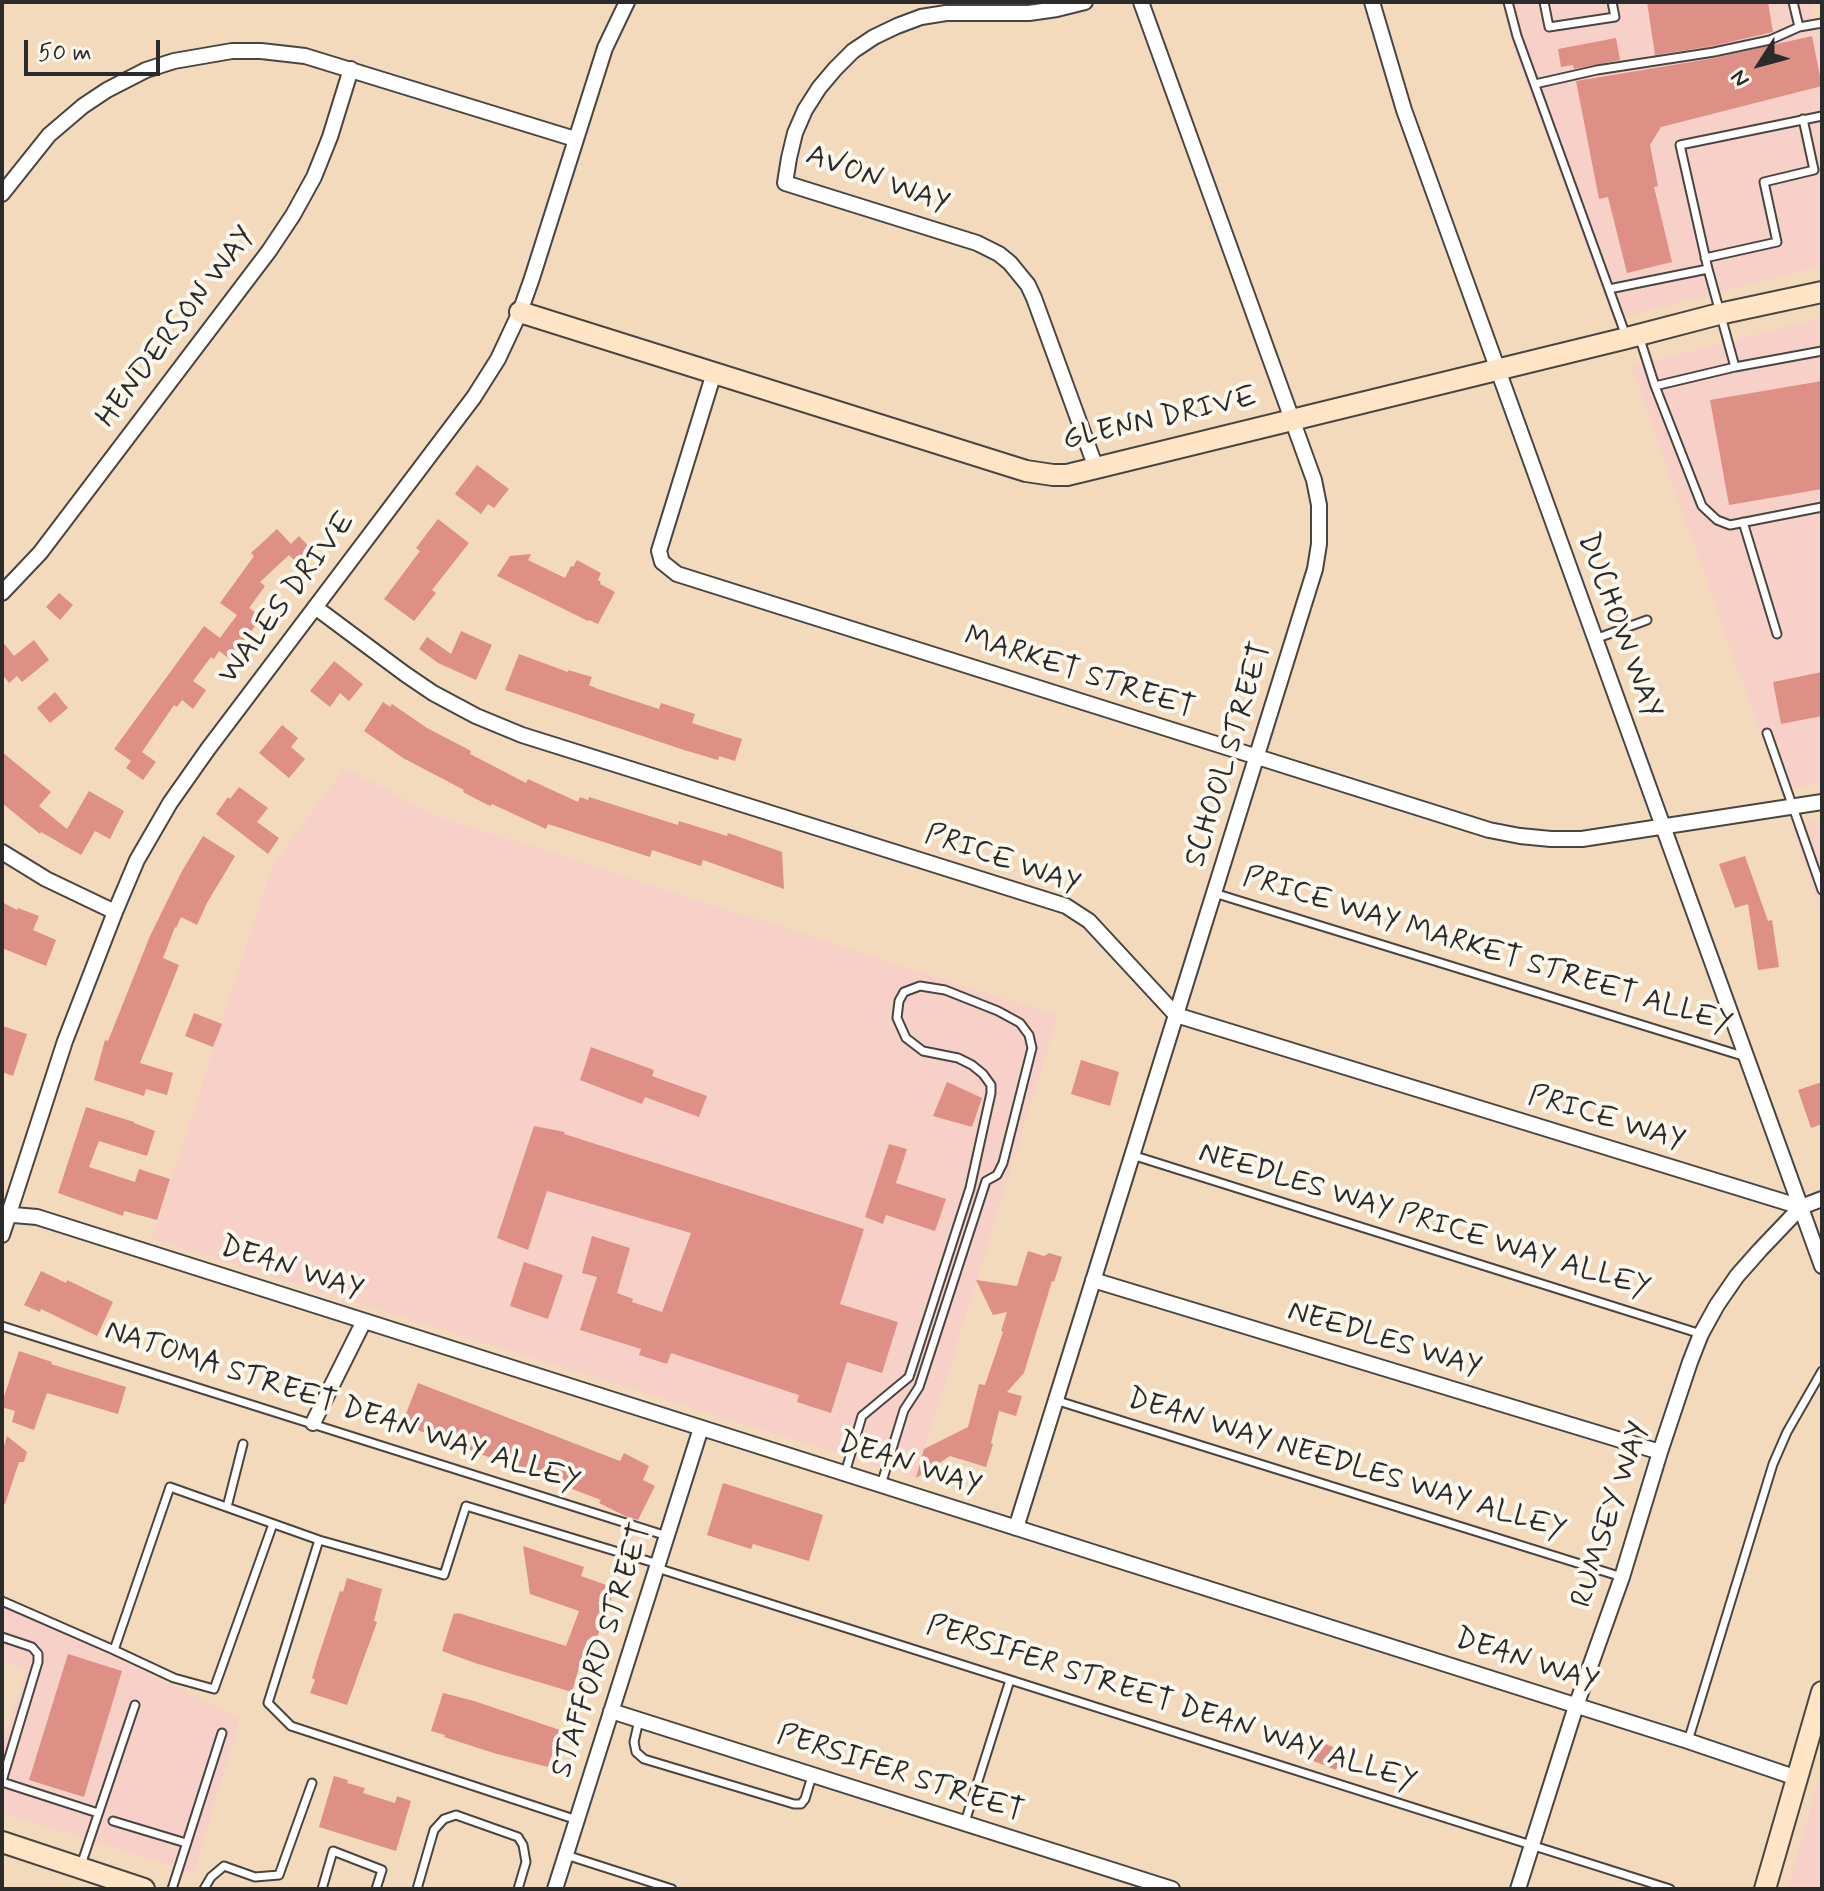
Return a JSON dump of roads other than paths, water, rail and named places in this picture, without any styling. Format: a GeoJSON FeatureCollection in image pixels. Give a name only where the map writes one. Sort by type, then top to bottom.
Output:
{"type":"FeatureCollection","features":[{"type":"Feature","properties":{"kind":"street","name":"WALES DRIVE"},"geometry":{"type":"LineString","coordinates":[[2,1235],[5,1214],[65,1041],[137,860],[170,803],[208,749],[474,397],[498,359],[520,312],[605,48],[627,2]]}},
{"type":"Feature","properties":{"kind":"street","name":"AVON WAY"},"geometry":{"type":"LineString","coordinates":[[1085,2],[1029,13],[946,13],[921,17],[874,37],[853,51],[835,69],[805,110],[795,133],[785,183],[977,243],[1010,263],[1020,273],[1034,298],[1096,468]]}},
{"type":"Feature","properties":{"kind":"street","name":"SCHOOL STREET"},"geometry":{"type":"LineString","coordinates":[[1016,1528],[1315,569],[1319,544],[1319,505],[1314,480],[1141,2]]}},
{"type":"Feature","properties":{"kind":"street","name":"DUCHOW WAY"},"geometry":{"type":"LineString","coordinates":[[1372,2],[1404,110],[1822,1266]]}},
{"type":"Feature","properties":{"kind":"street"},"geometry":{"type":"LineString","coordinates":[[2,194],[60,125],[107,90],[146,70],[174,61],[232,51],[305,56],[575,139]]}},
{"type":"Feature","properties":{"kind":"street","name":"HENDERSON WAY"},"geometry":{"type":"LineString","coordinates":[[2,593],[40,553],[293,215],[314,177],[330,137],[351,69]]}},
{"type":"Feature","properties":{"kind":"street","name":"GLENN DRIVE"},"geometry":{"type":"LineString","coordinates":[[520,312],[1026,471],[1067,475],[1719,314],[1822,292]]}},
{"type":"Feature","properties":{"kind":"street","name":"MARKET STREET"},"geometry":{"type":"LineString","coordinates":[[714,373],[659,551],[662,562],[671,571],[1489,830],[1520,836],[1582,839],[1822,802]]}},
{"type":"Feature","properties":{"kind":"street","name":"PRICE WAY"},"geometry":{"type":"LineString","coordinates":[[315,607],[433,693],[476,716],[522,735],[1066,906],[1089,921],[1176,1015],[1801,1207]]}},
{"type":"Feature","properties":{"kind":"street"},"geometry":{"type":"LineString","coordinates":[[2,852],[46,879],[115,912]]}},
{"type":"Feature","properties":{"kind":"street","name":"RUMSEY WAY"},"geometry":{"type":"LineString","coordinates":[[1518,1889],[1701,1334],[1737,1276],[1801,1207],[1822,1199]]}},
{"type":"Feature","properties":{"kind":"street","name":"DEAN WAY"},"geometry":{"type":"LineString","coordinates":[[5,1214],[37,1217],[1797,1778]]}},
{"type":"Feature","properties":{"kind":"street","name":"NEEDLES WAY"},"geometry":{"type":"LineString","coordinates":[[1093,1280],[1660,1452]]}},
{"type":"Feature","properties":{"kind":"street"},"geometry":{"type":"LineString","coordinates":[[313,1423],[364,1321]]}},
{"type":"Feature","properties":{"kind":"street","name":"STAFFORD STREET"},"geometry":{"type":"LineString","coordinates":[[555,1889],[701,1428]]}},
{"type":"Feature","properties":{"kind":"street"},"geometry":{"type":"LineString","coordinates":[[1765,1889],[1822,1692]]}},
{"type":"Feature","properties":{"kind":"street","name":"PERSIFER STREET"},"geometry":{"type":"LineString","coordinates":[[611,1711],[1172,1889]]}},
{"type":"Feature","properties":{"kind":"street"},"geometry":{"type":"LineString","coordinates":[[2,1842],[144,1889]]}},
{"type":"Feature","properties":{"kind":"lane"},"geometry":{"type":"LineString","coordinates":[[1508,2],[1517,36],[1609,289],[1655,386],[1702,506],[1717,520],[1730,525],[1822,507]]}},
{"type":"Feature","properties":{"kind":"lane"},"geometry":{"type":"LineString","coordinates":[[1544,2],[1549,27],[1615,17],[1612,2]]}},
{"type":"Feature","properties":{"kind":"lane"},"geometry":{"type":"LineString","coordinates":[[1793,2],[1799,27]]}},
{"type":"Feature","properties":{"kind":"lane"},"geometry":{"type":"LineString","coordinates":[[1535,84],[1770,40],[1799,27],[1822,23]]}},
{"type":"Feature","properties":{"kind":"lane"},"geometry":{"type":"LineString","coordinates":[[1735,367],[1705,258],[1680,145],[1822,116]]}},
{"type":"Feature","properties":{"kind":"lane"},"geometry":{"type":"LineString","coordinates":[[1705,258],[1777,242],[1764,182],[1814,170],[1803,119]]}},
{"type":"Feature","properties":{"kind":"lane"},"geometry":{"type":"LineString","coordinates":[[1609,289],[1708,269]]}},
{"type":"Feature","properties":{"kind":"lane"},"geometry":{"type":"LineString","coordinates":[[1655,386],[1822,351]]}},
{"type":"Feature","properties":{"kind":"lane"},"geometry":{"type":"LineString","coordinates":[[1743,522],[1777,634]]}},
{"type":"Feature","properties":{"kind":"lane"},"geometry":{"type":"LineString","coordinates":[[1595,639],[1647,620]]}},
{"type":"Feature","properties":{"kind":"lane"},"geometry":{"type":"LineString","coordinates":[[1767,733],[1822,890]]}},
{"type":"Feature","properties":{"kind":"lane","name":"PRICE WAY MARKET STREET ALLEY"},"geometry":{"type":"LineString","coordinates":[[1214,893],[1746,1057]]}},
{"type":"Feature","properties":{"kind":"lane"},"geometry":{"type":"LineString","coordinates":[[845,1473],[862,1416],[909,1377],[970,1188],[991,1093],[991,1085],[972,1065],[958,1058],[923,1051],[906,1038],[897,1018],[899,1001],[904,992],[920,986],[945,990],[1020,1023],[1029,1035],[1032,1048],[1003,1163],[997,1175],[986,1181],[919,1387],[904,1410],[881,1485]]}},
{"type":"Feature","properties":{"kind":"lane","name":"NEEDLES WAY PRICE WAY ALLEY"},"geometry":{"type":"LineString","coordinates":[[1132,1155],[1701,1334]]}},
{"type":"Feature","properties":{"kind":"lane","name":"NATOMA STREET DEAN WAY ALLEY"},"geometry":{"type":"LineString","coordinates":[[2,1326],[667,1536]]}},
{"type":"Feature","properties":{"kind":"lane"},"geometry":{"type":"LineString","coordinates":[[1688,1741],[1773,1464],[1787,1432],[1822,1371]]}},
{"type":"Feature","properties":{"kind":"lane","name":"DEAN WAY NEEDLES WAY ALLEY"},"geometry":{"type":"LineString","coordinates":[[1055,1400],[1622,1577]]}},
{"type":"Feature","properties":{"kind":"lane"},"geometry":{"type":"LineString","coordinates":[[227,1507],[243,1444]]}},
{"type":"Feature","properties":{"kind":"lane"},"geometry":{"type":"LineString","coordinates":[[114,1650],[170,1487],[319,1540],[268,1703],[291,1726],[577,1820]]}},
{"type":"Feature","properties":{"kind":"lane","name":"PERSIFER STREET DEAN WAY ALLEY"},"geometry":{"type":"LineString","coordinates":[[319,1540],[444,1575],[466,1506],[1670,1889]]}},
{"type":"Feature","properties":{"kind":"lane"},"geometry":{"type":"LineString","coordinates":[[2,1601],[174,1678],[214,1689],[273,1524]]}},
{"type":"Feature","properties":{"kind":"lane"},"geometry":{"type":"LineString","coordinates":[[2,1637],[32,1647],[38,1654],[2,1782],[98,1813]]}},
{"type":"Feature","properties":{"kind":"lane"},"geometry":{"type":"LineString","coordinates":[[965,1823],[1010,1680]]}},
{"type":"Feature","properties":{"kind":"lane"},"geometry":{"type":"LineString","coordinates":[[80,1867],[135,1705]]}},
{"type":"Feature","properties":{"kind":"lane"},"geometry":{"type":"LineString","coordinates":[[639,1720],[634,1742],[636,1752],[644,1759],[794,1804],[801,1804],[805,1799],[813,1775]]}},
{"type":"Feature","properties":{"kind":"lane"},"geometry":{"type":"LineString","coordinates":[[172,1889],[222,1733]]}},
{"type":"Feature","properties":{"kind":"lane"},"geometry":{"type":"LineString","coordinates":[[204,1889],[211,1877],[224,1866],[255,1877],[279,1875],[312,1783]]}},
{"type":"Feature","properties":{"kind":"lane"},"geometry":{"type":"LineString","coordinates":[[417,1889],[434,1830],[444,1819],[456,1815],[518,1837],[526,1862],[518,1889]]}},
{"type":"Feature","properties":{"kind":"lane"},"geometry":{"type":"LineString","coordinates":[[113,1821],[186,1843]]}},
{"type":"Feature","properties":{"kind":"lane"},"geometry":{"type":"LineString","coordinates":[[322,1889],[333,1851],[382,1870],[376,1889]]}},
{"type":"Feature","properties":{"kind":"lane"},"geometry":{"type":"LineString","coordinates":[[566,1855],[672,1889]]}}]}
